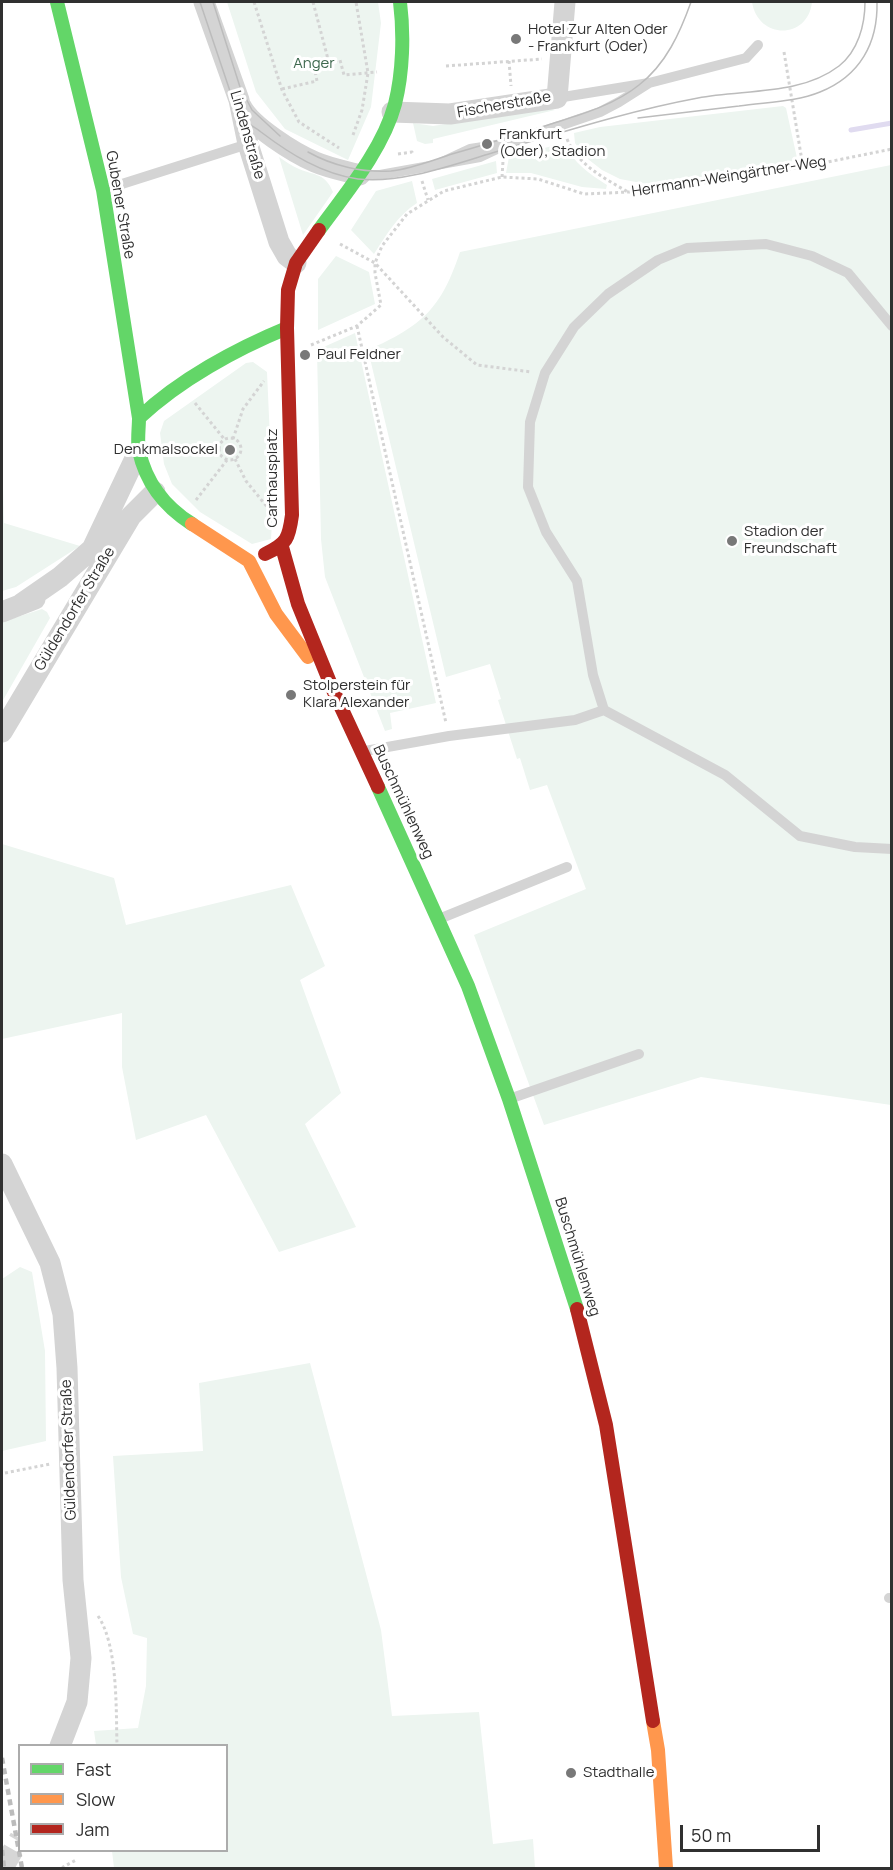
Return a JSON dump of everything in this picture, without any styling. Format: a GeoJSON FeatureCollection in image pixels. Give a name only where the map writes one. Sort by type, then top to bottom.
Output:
{"type":"FeatureCollection","features":[{"type":"Feature","properties":{"kind":"street","name":"Gubener Straße"},"geometry":{"type":"LineString","coordinates":[[57,2],[103,190],[139,418]]}},
{"type":"Feature","properties":{"kind":"street","name":"Lindenstraße"},"geometry":{"type":"LineString","coordinates":[[204,2],[239,100],[248,144],[279,242],[287,256],[296,263]]}},
{"type":"Feature","properties":{"kind":"street"},"geometry":{"type":"LineString","coordinates":[[296,263],[320,232],[364,166],[395,105],[400,70],[402,19],[400,2]]}},
{"type":"Feature","properties":{"kind":"street","name":"Fischerstraße"},"geometry":{"type":"LineString","coordinates":[[392,112],[450,114],[557,98],[566,2]]}},
{"type":"Feature","properties":{"kind":"street"},"geometry":{"type":"LineString","coordinates":[[239,100],[245,113],[278,140],[314,162],[364,166]]}},
{"type":"Feature","properties":{"kind":"street","name":"Carthausplatz"},"geometry":{"type":"LineString","coordinates":[[249,561],[282,547],[289,536],[292,514],[287,328],[288,290],[296,263]]}},
{"type":"Feature","properties":{"kind":"street"},"geometry":{"type":"LineString","coordinates":[[249,561],[182,518],[155,492],[139,450],[139,418],[157,401],[180,385],[262,337],[287,328]]}},
{"type":"Feature","properties":{"kind":"street"},"geometry":{"type":"LineString","coordinates":[[21,604],[60,577],[92,549],[139,450]]}},
{"type":"Feature","properties":{"kind":"street","name":"Güldendorfer Straße"},"geometry":{"type":"LineString","coordinates":[[2,732],[131,516],[155,492]]}},
{"type":"Feature","properties":{"kind":"street","name":"Buschmühlenweg"},"geometry":{"type":"LineString","coordinates":[[282,547],[298,604],[333,690],[468,986],[509,1099],[573,1294],[606,1425],[658,1750],[666,1869]]}},
{"type":"Feature","properties":{"kind":"street","name":"Buschmühlenweg"},"geometry":{"type":"LineString","coordinates":[[249,561],[276,614],[333,690]]}},
{"type":"Feature","properties":{"kind":"street"},"geometry":{"type":"LineString","coordinates":[[2,612],[56,591],[99,567]]}},
{"type":"Feature","properties":{"kind":"street","name":"Güldendorfer Straße"},"geometry":{"type":"LineString","coordinates":[[2,1164],[50,1263],[63,1314],[73,1580],[81,1658],[78,1702],[61,1744]]}},
{"type":"Feature","properties":{"kind":"lane"},"geometry":{"type":"LineString","coordinates":[[557,98],[649,83],[746,58],[758,45]]}},
{"type":"Feature","properties":{"kind":"lane"},"geometry":{"type":"LineString","coordinates":[[364,166],[381,176],[440,163],[470,149],[509,142],[600,112],[649,83]]}},
{"type":"Feature","properties":{"kind":"lane"},"geometry":{"type":"LineString","coordinates":[[103,190],[248,144]]}},
{"type":"Feature","properties":{"kind":"lane"},"geometry":{"type":"LineString","coordinates":[[891,326],[848,273],[812,256],[766,244],[687,248],[658,260],[608,294],[574,327],[545,373],[530,422],[528,487],[546,532],[577,581],[593,675],[604,710],[725,775],[800,836],[855,848],[891,849]]}},
{"type":"Feature","properties":{"kind":"lane"},"geometry":{"type":"LineString","coordinates":[[362,752],[449,736],[575,720],[604,710]]}},
{"type":"Feature","properties":{"kind":"lane"},"geometry":{"type":"LineString","coordinates":[[439,919],[567,867]]}},
{"type":"Feature","properties":{"kind":"lane"},"geometry":{"type":"LineString","coordinates":[[509,1099],[639,1054]]}},
{"type":"Feature","properties":{"kind":"path"},"geometry":{"type":"LineString","coordinates":[[254,2],[282,90],[299,122],[339,148],[360,156],[364,166],[412,152]]}},
{"type":"Feature","properties":{"kind":"path"},"geometry":{"type":"LineString","coordinates":[[313,2],[329,63]]}},
{"type":"Feature","properties":{"kind":"path"},"geometry":{"type":"LineString","coordinates":[[351,141],[362,110],[368,73],[356,2]]}},
{"type":"Feature","properties":{"kind":"path"},"geometry":{"type":"LineString","coordinates":[[784,52],[803,166]]}},
{"type":"Feature","properties":{"kind":"path"},"geometry":{"type":"LineString","coordinates":[[446,66],[562,57]]}},
{"type":"Feature","properties":{"kind":"path"},"geometry":{"type":"LineString","coordinates":[[282,90],[317,81],[314,66],[340,60],[344,75],[368,73]]}},
{"type":"Feature","properties":{"kind":"path"},"geometry":{"type":"LineString","coordinates":[[562,125],[572,152],[596,174],[630,193]]}},
{"type":"Feature","properties":{"kind":"path","name":"Herrmann-Weingärtner-Weg"},"geometry":{"type":"LineString","coordinates":[[375,263],[382,246],[407,214],[444,191],[502,177],[538,179],[584,194],[630,193],[803,166],[891,149]]}},
{"type":"Feature","properties":{"kind":"path"},"geometry":{"type":"LineString","coordinates":[[502,177],[504,155]]}},
{"type":"Feature","properties":{"kind":"path"},"geometry":{"type":"LineString","coordinates":[[420,177],[428,200]]}},
{"type":"Feature","properties":{"kind":"path"},"geometry":{"type":"LineString","coordinates":[[320,232],[375,263],[443,336],[477,365],[545,373]]}},
{"type":"Feature","properties":{"kind":"path"},"geometry":{"type":"LineString","coordinates":[[311,345],[357,326],[381,305],[375,263]]}},
{"type":"Feature","properties":{"kind":"path"},"geometry":{"type":"LineString","coordinates":[[357,326],[449,736]]}},
{"type":"Feature","properties":{"kind":"path"},"geometry":{"type":"LineString","coordinates":[[233,439],[243,409],[266,378]]}},
{"type":"Feature","properties":{"kind":"path"},"geometry":{"type":"LineString","coordinates":[[180,385],[225,440]]}},
{"type":"Feature","properties":{"kind":"path"},"geometry":{"type":"LineString","coordinates":[[227,460],[219,447],[225,440],[233,439]]}},
{"type":"Feature","properties":{"kind":"path"},"geometry":{"type":"LineString","coordinates":[[182,518],[227,460],[239,456],[241,447],[233,439]]}},
{"type":"Feature","properties":{"kind":"path"},"geometry":{"type":"LineString","coordinates":[[235,459],[246,481],[268,508]]}},
{"type":"Feature","properties":{"kind":"path"},"geometry":{"type":"LineString","coordinates":[[5,1473],[70,1460]]}},
{"type":"Feature","properties":{"kind":"path"},"geometry":{"type":"LineString","coordinates":[[97,1615],[103,1624],[114,1671],[117,1744]]}},
{"type":"Feature","properties":{"kind":"path"},"geometry":{"type":"LineString","coordinates":[[64,1869],[63,1867],[76,1860]]}},
{"type":"Feature","properties":{"kind":"green space","name":"Anger"},"geometry":{"type":"Polygon","coordinates":[[[227,2],[378,2],[381,23],[371,107],[348,160],[285,129],[256,92],[227,2]]]}},
{"type":"Feature","properties":{"kind":"green space"},"geometry":{"type":"Polygon","coordinates":[[[752,2],[812,2],[809,14],[802,23],[793,29],[783,30],[773,29],[763,23],[756,14],[752,2]]]}},
{"type":"Feature","properties":{"kind":"green space"},"geometry":{"type":"Polygon","coordinates":[[[783,106],[786,108],[797,158],[795,161],[652,185],[620,179],[602,170],[584,156],[575,143],[574,133],[600,127],[783,106]]]}},
{"type":"Feature","properties":{"kind":"green space"},"geometry":{"type":"Polygon","coordinates":[[[549,108],[555,110],[433,139],[433,143],[425,144],[417,141],[413,123],[433,126],[549,108]]]}},
{"type":"Feature","properties":{"kind":"green space"},"geometry":{"type":"Polygon","coordinates":[[[564,143],[582,167],[607,185],[606,189],[582,187],[531,173],[506,173],[509,157],[564,143]]]}},
{"type":"Feature","properties":{"kind":"green space"},"geometry":{"type":"Polygon","coordinates":[[[279,157],[296,168],[323,178],[333,192],[303,235],[279,157]]]}},
{"type":"Feature","properties":{"kind":"green space"},"geometry":{"type":"Polygon","coordinates":[[[496,161],[497,173],[435,190],[432,179],[496,161]]]}},
{"type":"Feature","properties":{"kind":"green space","name":"Stadion der Freundschaft"},"geometry":{"type":"Polygon","coordinates":[[[891,165],[891,1105],[701,1077],[544,1125],[474,935],[586,889],[547,785],[530,790],[520,758],[517,759],[498,700],[501,699],[490,664],[446,677],[368,350],[402,333],[427,313],[445,288],[460,252],[891,165]]]}},
{"type":"Feature","properties":{"kind":"green space"},"geometry":{"type":"Polygon","coordinates":[[[412,181],[417,203],[398,220],[374,254],[351,230],[376,191],[412,181]]]}},
{"type":"Feature","properties":{"kind":"green space"},"geometry":{"type":"Polygon","coordinates":[[[336,256],[369,272],[375,304],[318,330],[318,279],[336,256]]]}},
{"type":"Feature","properties":{"kind":"green space"},"geometry":{"type":"Polygon","coordinates":[[[355,333],[436,703],[390,713],[392,729],[385,731],[325,577],[321,539],[317,350],[355,333]]]}},
{"type":"Feature","properties":{"kind":"green space"},"geometry":{"type":"Polygon","coordinates":[[[253,362],[267,372],[273,506],[271,539],[252,544],[200,512],[172,484],[164,464],[160,433],[164,421],[246,363],[253,362]]]}},
{"type":"Feature","properties":{"kind":"green space"},"geometry":{"type":"Polygon","coordinates":[[[2,452],[4,523],[80,546],[16,587],[2,591],[2,452]]]}},
{"type":"Feature","properties":{"kind":"green space"},"geometry":{"type":"Polygon","coordinates":[[[42,609],[50,618],[2,702],[2,622],[42,609]]]}},
{"type":"Feature","properties":{"kind":"green space"},"geometry":{"type":"Polygon","coordinates":[[[2,844],[114,878],[126,925],[291,885],[325,966],[300,980],[341,1093],[305,1124],[356,1227],[279,1252],[206,1115],[136,1140],[122,1067],[122,1013],[2,1039],[2,844]]]}},
{"type":"Feature","properties":{"kind":"green space"},"geometry":{"type":"Polygon","coordinates":[[[20,1267],[32,1272],[45,1351],[46,1441],[2,1451],[2,1279],[20,1267]]]}},
{"type":"Feature","properties":{"kind":"green space"},"geometry":{"type":"Polygon","coordinates":[[[310,1363],[381,1630],[392,1716],[479,1712],[493,1844],[533,1839],[535,1868],[114,1868],[112,1852],[228,1852],[228,1744],[96,1744],[94,1731],[138,1728],[146,1686],[147,1638],[133,1634],[121,1577],[113,1456],[203,1451],[199,1383],[310,1363]]]}},
{"type":"Feature","properties":{"kind":"waterway"},"geometry":{"type":"LineString","coordinates":[[851,130],[892,123]]}},
{"type":"Feature","properties":{"kind":"tunnel"},"geometry":{"type":"LineString","coordinates":[[3,1868],[18,1842]]}},
{"type":"Feature","properties":{"kind":"tram line"},"geometry":{"type":"LineString","coordinates":[[200,2],[234,103],[243,119],[283,148],[319,168],[358,179],[374,180],[426,172],[646,109],[715,95],[789,87],[824,76],[846,60],[856,45],[864,20],[865,2]]}},
{"type":"Feature","properties":{"kind":"tram line"},"geometry":{"type":"LineString","coordinates":[[213,2],[240,87],[252,110],[280,136]]}},
{"type":"Feature","properties":{"kind":"tram line"},"geometry":{"type":"LineString","coordinates":[[308,152],[348,168],[370,171],[399,170],[595,109],[618,99],[649,77],[677,36],[691,2]]}},
{"type":"Feature","properties":{"kind":"tram line"},"geometry":{"type":"LineString","coordinates":[[638,118],[791,100],[820,92],[846,77],[864,56],[874,31],[877,2]]}},
{"type":"Feature","properties":{"kind":"railway"},"geometry":{"type":"LineString","coordinates":[[2,1758],[18,1846]]}},
{"type":"Feature","properties":{"kind":"railway"},"geometry":{"type":"LineString","coordinates":[[2,1850],[4,1868]]}},
{"type":"Feature","properties":{"kind":"railway"},"geometry":{"type":"LineString","coordinates":[[19,1852],[22,1868]]}},
{"type":"Feature","properties":{"kind":"traffic: fast"},"geometry":{"type":"LineString","coordinates":[[57,2],[103,190],[139,418],[138,439],[142,463],[146,474],[165,502],[192,524]]}},
{"type":"Feature","properties":{"kind":"traffic: fast"},"geometry":{"type":"LineString","coordinates":[[319,230],[363,170],[389,121],[398,92],[401,66],[400,2]]}},
{"type":"Feature","properties":{"kind":"traffic: fast"},"geometry":{"type":"LineString","coordinates":[[139,418],[190,378],[248,346],[287,328]]}},
{"type":"Feature","properties":{"kind":"traffic: fast"},"geometry":{"type":"LineString","coordinates":[[378,787],[468,986],[509,1099],[577,1309]]}},
{"type":"Feature","properties":{"kind":"traffic: slow"},"geometry":{"type":"LineString","coordinates":[[192,524],[249,561],[276,614],[308,657]]}},
{"type":"Feature","properties":{"kind":"traffic: slow"},"geometry":{"type":"LineString","coordinates":[[653,1721],[658,1750],[666,1868]]}},
{"type":"Feature","properties":{"kind":"traffic: jam"},"geometry":{"type":"LineString","coordinates":[[265,554],[278,547],[286,539],[292,515],[288,290],[296,263],[319,230]]}},
{"type":"Feature","properties":{"kind":"traffic: jam"},"geometry":{"type":"LineString","coordinates":[[282,547],[298,604],[333,690],[378,787]]}},
{"type":"Feature","properties":{"kind":"traffic: jam"},"geometry":{"type":"LineString","coordinates":[[577,1309],[606,1425],[653,1721]]}},
{"type":"Feature","properties":{"kind":"place","name":"Hotel Zur Alten Oder - Frankfurt (Oder)"},"geometry":{"type":"Point","coordinates":[516,39]}},
{"type":"Feature","properties":{"kind":"place","name":"Frankfurt (Oder), Stadion"},"geometry":{"type":"Point","coordinates":[487,144]}},
{"type":"Feature","properties":{"kind":"place","name":"Paul Feldner"},"geometry":{"type":"Point","coordinates":[305,355]}},
{"type":"Feature","properties":{"kind":"place","name":"Denkmalsockel"},"geometry":{"type":"Point","coordinates":[230,450]}},
{"type":"Feature","properties":{"kind":"place","name":"Stadion der Freundschaft"},"geometry":{"type":"Point","coordinates":[732,541]}},
{"type":"Feature","properties":{"kind":"place","name":"Stolperstein für Klara Alexander"},"geometry":{"type":"Point","coordinates":[291,695]}},
{"type":"Feature","properties":{"kind":"place","name":"Stadthalle"},"geometry":{"type":"Point","coordinates":[571,1773]}}]}
